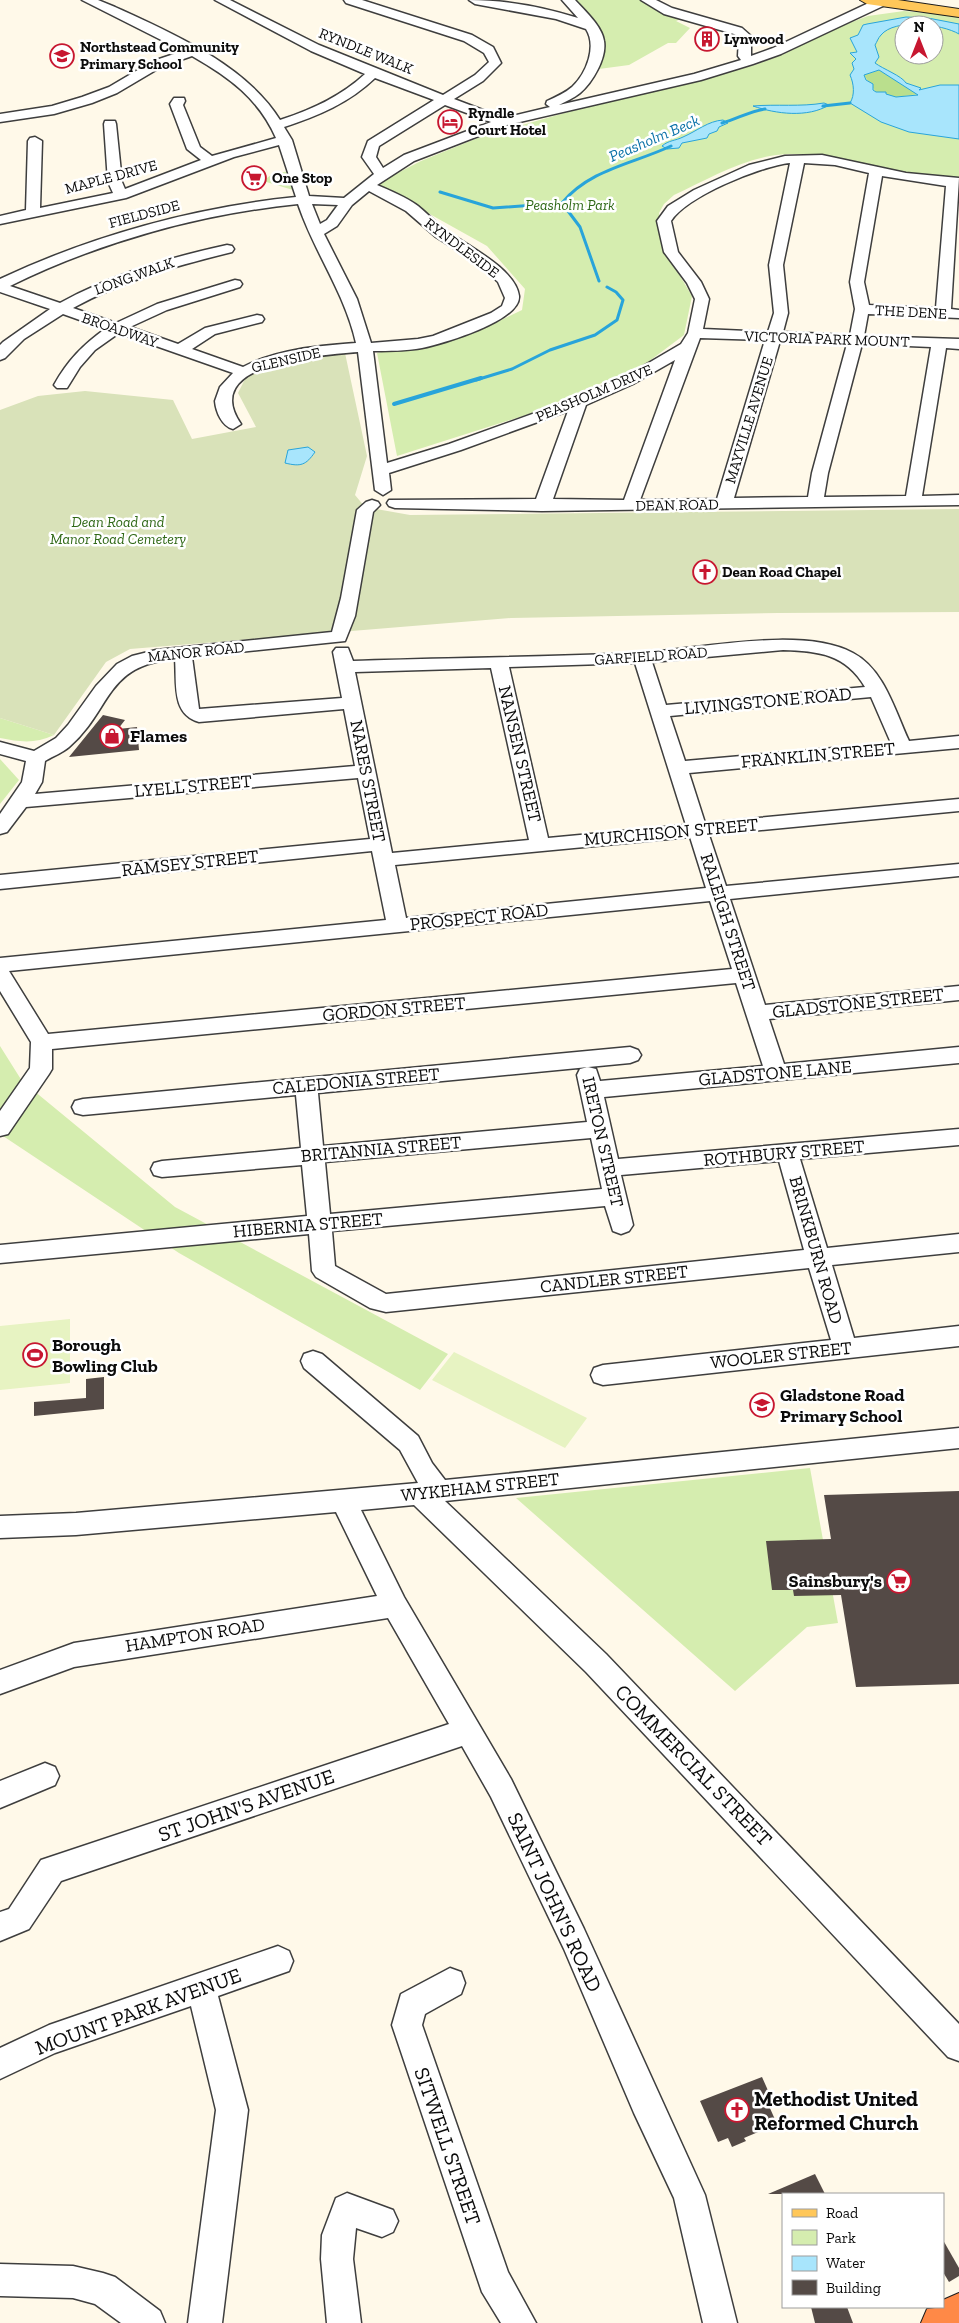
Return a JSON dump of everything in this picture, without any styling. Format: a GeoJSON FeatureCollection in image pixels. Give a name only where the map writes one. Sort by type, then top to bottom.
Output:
{"type":"FeatureCollection","features":[{"type":"Feature","properties":{"kind":"highway"},"geometry":{"type":"LineString","coordinates":[[941,2323],[959,2313]]}},
{"type":"Feature","properties":{"kind":"main road"},"geometry":{"type":"LineString","coordinates":[[873,1],[959,13]]}},
{"type":"Feature","properties":{"kind":"main road"},"geometry":{"type":"LineString","coordinates":[[924,9],[959,8]]}},
{"type":"Feature","properties":{"kind":"street"},"geometry":{"type":"LineString","coordinates":[[88,0],[122,13],[193,52],[244,85],[258,98],[285,140],[303,200],[316,233],[350,296],[365,353],[380,453],[380,470],[378,498],[365,510],[347,614],[342,633],[339,637]]}},
{"type":"Feature","properties":{"kind":"street","name":"RYNDLE WALK"},"geometry":{"type":"LineString","coordinates":[[221,0],[315,48],[373,73],[503,122]]}},
{"type":"Feature","properties":{"kind":"street"},"geometry":{"type":"LineString","coordinates":[[350,0],[468,38],[485,46],[494,55],[495,63],[478,78],[374,144],[369,157],[381,175]]}},
{"type":"Feature","properties":{"kind":"street"},"geometry":{"type":"LineString","coordinates":[[474,0],[544,12],[589,26]]}},
{"type":"Feature","properties":{"kind":"street"},"geometry":{"type":"LineString","coordinates":[[647,0],[668,11],[738,31],[745,36],[744,56],[749,61]]}},
{"type":"Feature","properties":{"kind":"street"},"geometry":{"type":"LineString","coordinates":[[316,233],[332,223],[348,202],[367,185],[409,158],[503,122],[697,76],[749,61],[777,51],[873,1]]}},
{"type":"Feature","properties":{"kind":"street"},"geometry":{"type":"LineString","coordinates":[[544,12],[570,2],[598,41],[594,63],[576,90],[554,103],[547,112]]}},
{"type":"Feature","properties":{"kind":"street"},"geometry":{"type":"LineString","coordinates":[[0,118],[54,110],[86,100],[113,90],[157,64],[193,52]]}},
{"type":"Feature","properties":{"kind":"street"},"geometry":{"type":"LineString","coordinates":[[276,125],[325,109],[350,93],[373,73]]}},
{"type":"Feature","properties":{"kind":"street"},"geometry":{"type":"LineString","coordinates":[[576,90],[577,95],[585,103]]}},
{"type":"Feature","properties":{"kind":"street"},"geometry":{"type":"LineString","coordinates":[[179,101],[176,104],[194,149],[209,160]]}},
{"type":"Feature","properties":{"kind":"street"},"geometry":{"type":"LineString","coordinates":[[110,124],[115,182],[121,194]]}},
{"type":"Feature","properties":{"kind":"street","name":"MAPLE DRIVE"},"geometry":{"type":"LineString","coordinates":[[0,220],[121,194],[157,183],[209,160],[285,140]]}},
{"type":"Feature","properties":{"kind":"street"},"geometry":{"type":"LineString","coordinates":[[33,214],[35,141]]}},
{"type":"Feature","properties":{"kind":"street","name":"PEASHOLM DRIVE"},"geometry":{"type":"LineString","coordinates":[[380,470],[455,447],[579,402],[628,381],[686,347],[695,333],[702,299],[694,282],[671,252],[665,228],[667,217],[676,206],[684,201],[748,169],[796,158],[831,161],[916,180],[956,182]]}},
{"type":"Feature","properties":{"kind":"street","name":"MAYVILLE AVENUE"},"geometry":{"type":"LineString","coordinates":[[724,504],[781,313],[776,265],[798,163],[796,158]]}},
{"type":"Feature","properties":{"kind":"street"},"geometry":{"type":"LineString","coordinates":[[815,503],[820,473],[856,340],[862,309],[857,282],[861,250],[872,205],[876,171]]}},
{"type":"Feature","properties":{"kind":"street"},"geometry":{"type":"LineString","coordinates":[[943,312],[954,218],[956,182]]}},
{"type":"Feature","properties":{"kind":"street","name":"RYNDLESIDE"},"geometry":{"type":"LineString","coordinates":[[365,353],[420,343],[500,314],[508,307],[512,298],[510,289],[502,278],[474,255],[448,239],[412,209],[367,185]]}},
{"type":"Feature","properties":{"kind":"street","name":"FIELDSIDE"},"geometry":{"type":"LineString","coordinates":[[0,286],[37,266],[120,236],[229,211],[303,200],[348,202]]}},
{"type":"Feature","properties":{"kind":"street","name":"LONG WALK"},"geometry":{"type":"LineString","coordinates":[[0,355],[26,331],[90,291],[121,277],[161,264],[227,249]]}},
{"type":"Feature","properties":{"kind":"street"},"geometry":{"type":"LineString","coordinates":[[62,385],[65,376],[85,351],[148,311],[188,296],[235,284]]}},
{"type":"Feature","properties":{"kind":"street","name":"BROADWAY"},"geometry":{"type":"LineString","coordinates":[[0,286],[241,371]]}},
{"type":"Feature","properties":{"kind":"street","name":"THE DENE"},"geometry":{"type":"LineString","coordinates":[[862,309],[959,314]]}},
{"type":"Feature","properties":{"kind":"street"},"geometry":{"type":"LineString","coordinates":[[179,350],[210,331],[257,319]]}},
{"type":"Feature","properties":{"kind":"street","name":"VICTORIA PARK MOUNT"},"geometry":{"type":"LineString","coordinates":[[695,333],[959,344]]}},
{"type":"Feature","properties":{"kind":"street"},"geometry":{"type":"LineString","coordinates":[[913,502],[939,343]]}},
{"type":"Feature","properties":{"kind":"street"},"geometry":{"type":"LineString","coordinates":[[630,506],[686,347]]}},
{"type":"Feature","properties":{"kind":"street","name":"GLENSIDE"},"geometry":{"type":"LineString","coordinates":[[233,424],[222,406],[222,395],[241,371],[264,362],[290,356],[365,353]]}},
{"type":"Feature","properties":{"kind":"street"},"geometry":{"type":"LineString","coordinates":[[542,506],[579,402]]}},
{"type":"Feature","properties":{"kind":"street","name":"DEAN ROAD"},"geometry":{"type":"LineString","coordinates":[[378,498],[385,507],[396,504],[630,506],[959,500]]}},
{"type":"Feature","properties":{"kind":"street","name":"MANOR ROAD"},"geometry":{"type":"LineString","coordinates":[[36,758],[62,742],[121,668],[140,657],[339,637]]}},
{"type":"Feature","properties":{"kind":"street","name":"NARES STREET"},"geometry":{"type":"LineString","coordinates":[[339,637],[397,926]]}},
{"type":"Feature","properties":{"kind":"street","name":"GARFIELD ROAD"},"geometry":{"type":"LineString","coordinates":[[345,667],[642,658],[794,644],[817,646],[838,652],[854,661],[865,671],[877,691],[902,747]]}},
{"type":"Feature","properties":{"kind":"street"},"geometry":{"type":"LineString","coordinates":[[183,652],[188,708],[199,716],[352,703]]}},
{"type":"Feature","properties":{"kind":"street","name":"RALEIGH STREET"},"geometry":{"type":"LineString","coordinates":[[642,658],[776,1073]]}},
{"type":"Feature","properties":{"kind":"street","name":"NANSEN STREET"},"geometry":{"type":"LineString","coordinates":[[499,662],[540,845]]}},
{"type":"Feature","properties":{"kind":"street","name":"LIVINGSTONE ROAD"},"geometry":{"type":"LineString","coordinates":[[659,711],[877,691]]}},
{"type":"Feature","properties":{"kind":"street","name":"FRANKLIN STREET"},"geometry":{"type":"LineString","coordinates":[[678,768],[959,742]]}},
{"type":"Feature","properties":{"kind":"street"},"geometry":{"type":"LineString","coordinates":[[0,748],[36,758],[32,782],[21,801],[0,828]]}},
{"type":"Feature","properties":{"kind":"street","name":"LYELL STREET"},"geometry":{"type":"LineString","coordinates":[[21,801],[365,771]]}},
{"type":"Feature","properties":{"kind":"street","name":"MURCHISON STREET"},"geometry":{"type":"LineString","coordinates":[[382,852],[540,845],[959,805]]}},
{"type":"Feature","properties":{"kind":"street","name":"RAMSEY STREET"},"geometry":{"type":"LineString","coordinates":[[0,882],[382,852]]}},
{"type":"Feature","properties":{"kind":"street","name":"PROSPECT ROAD"},"geometry":{"type":"LineString","coordinates":[[0,965],[959,870]]}},
{"type":"Feature","properties":{"kind":"street"},"geometry":{"type":"LineString","coordinates":[[0,974],[42,1042],[41,1069],[1,1127]]}},
{"type":"Feature","properties":{"kind":"street","name":"GORDON STREET"},"geometry":{"type":"LineString","coordinates":[[42,1042],[745,975]]}},
{"type":"Feature","properties":{"kind":"street","name":"GLADSTONE STREET"},"geometry":{"type":"LineString","coordinates":[[757,1013],[959,993]]}},
{"type":"Feature","properties":{"kind":"street","name":"CALEDONIA STREET"},"geometry":{"type":"LineString","coordinates":[[83,1107],[630,1055]]}},
{"type":"Feature","properties":{"kind":"street","name":"GLADSTONE LANE"},"geometry":{"type":"LineString","coordinates":[[592,1090],[959,1055]]}},
{"type":"Feature","properties":{"kind":"street","name":"IRETON STREET"},"geometry":{"type":"LineString","coordinates":[[585,1059],[622,1225]]}},
{"type":"Feature","properties":{"kind":"street"},"geometry":{"type":"LineString","coordinates":[[306,1086],[319,1224]]}},
{"type":"Feature","properties":{"kind":"street","name":"BRITANNIA STREET"},"geometry":{"type":"LineString","coordinates":[[162,1169],[600,1129]]}},
{"type":"Feature","properties":{"kind":"street","name":"ROTHBURY STREET"},"geometry":{"type":"LineString","coordinates":[[609,1168],[959,1137]]}},
{"type":"Feature","properties":{"kind":"street","name":"BRINKBURN ROAD"},"geometry":{"type":"LineString","coordinates":[[787,1152],[845,1348]]}},
{"type":"Feature","properties":{"kind":"street","name":"HIBERNIA STREET"},"geometry":{"type":"LineString","coordinates":[[0,1254],[615,1196]]}},
{"type":"Feature","properties":{"kind":"street","name":"CANDLER STREET"},"geometry":{"type":"LineString","coordinates":[[319,1224],[324,1272],[378,1301],[386,1303],[959,1243]]}},
{"type":"Feature","properties":{"kind":"street","name":"WOOLER STREET"},"geometry":{"type":"LineString","coordinates":[[603,1375],[959,1336]]}},
{"type":"Feature","properties":{"kind":"street","name":"COMMERCIAL STREET"},"geometry":{"type":"LineString","coordinates":[[313,1361],[409,1443],[423,1470],[430,1493],[596,1663],[959,2046]]}},
{"type":"Feature","properties":{"kind":"street","name":"WYKEHAM STREET"},"geometry":{"type":"LineString","coordinates":[[0,1527],[76,1524],[430,1493],[959,1438]]}},
{"type":"Feature","properties":{"kind":"street","name":"SAINT JOHN'S ROAD"},"geometry":{"type":"LineString","coordinates":[[342,1501],[394,1605],[501,1788],[574,1938],[645,2102],[689,2196],[720,2323]]}},
{"type":"Feature","properties":{"kind":"street","name":"HAMPTON ROAD"},"geometry":{"type":"LineString","coordinates":[[0,1682],[74,1655],[394,1605]]}},
{"type":"Feature","properties":{"kind":"street","name":"ST JOHN'S AVENUE"},"geometry":{"type":"LineString","coordinates":[[0,1927],[19,1920],[51,1870],[468,1731]]}},
{"type":"Feature","properties":{"kind":"street"},"geometry":{"type":"LineString","coordinates":[[0,1795],[45,1776]]}},
{"type":"Feature","properties":{"kind":"street","name":"MOUNT PARK AVENUE"},"geometry":{"type":"LineString","coordinates":[[0,2064],[49,2040],[278,1961]]}},
{"type":"Feature","properties":{"kind":"street","name":"SITWELL STREET"},"geometry":{"type":"LineString","coordinates":[[450,1983],[412,2005],[408,2025],[494,2280],[519,2323]]}},
{"type":"Feature","properties":{"kind":"street"},"geometry":{"type":"LineString","coordinates":[[201,1987],[232,2110],[205,2323]]}},
{"type":"Feature","properties":{"kind":"street"},"geometry":{"type":"LineString","coordinates":[[344,2323],[337,2259],[338,2235],[347,2209],[382,2221]]}},
{"type":"Feature","properties":{"kind":"street"},"geometry":{"type":"LineString","coordinates":[[0,2280],[73,2282],[103,2289],[148,2323]]}},
{"type":"Feature","properties":{"kind":"green space"},"geometry":{"type":"Polygon","coordinates":[[[574,0],[645,0],[684,18],[676,21],[690,28],[676,43],[668,43],[629,65],[599,69],[603,37],[596,23],[574,0]]]}},
{"type":"Feature","properties":{"kind":"green space","name":"Peasholm Park"},"geometry":{"type":"Polygon","coordinates":[[[904,11],[959,16],[959,178],[912,176],[821,156],[787,154],[770,156],[745,163],[721,172],[674,195],[664,204],[659,213],[665,251],[692,296],[684,335],[644,365],[529,414],[397,456],[377,353],[476,332],[522,310],[525,289],[487,246],[376,184],[421,161],[480,137],[568,112],[755,65],[784,54],[825,32],[868,16],[904,11]]]}},
{"type":"Feature","properties":{"kind":"green space"},"geometry":{"type":"Polygon","coordinates":[[[879,70],[918,94],[896,97],[886,94],[886,92],[876,92],[864,75],[879,70]]]}},
{"type":"Feature","properties":{"kind":"green space"},"geometry":{"type":"Polygon","coordinates":[[[288,171],[293,190],[263,181],[271,175],[288,171]]]}},
{"type":"Feature","properties":{"kind":"green space","name":"Dean Road and Manor Road Cemetery"},"geometry":{"type":"Polygon","coordinates":[[[345,353],[367,456],[355,495],[365,507],[410,515],[959,509],[959,612],[511,618],[130,649],[106,662],[54,735],[0,718],[0,410],[38,396],[85,391],[173,400],[192,439],[256,427],[238,393],[248,373],[281,361],[345,353]]]}},
{"type":"Feature","properties":{"kind":"green space"},"geometry":{"type":"Polygon","coordinates":[[[0,718],[54,735],[40,740],[27,741],[0,738],[0,718]]]}},
{"type":"Feature","properties":{"kind":"green space"},"geometry":{"type":"Polygon","coordinates":[[[0,759],[19,780],[0,804],[0,759]]]}},
{"type":"Feature","properties":{"kind":"green space"},"geometry":{"type":"Polygon","coordinates":[[[0,1046],[22,1081],[175,1207],[448,1354],[420,1390],[179,1253],[0,1134],[0,1046]]]}},
{"type":"Feature","properties":{"kind":"green space","name":"Borough Bowling Club"},"geometry":{"type":"Polygon","coordinates":[[[70,1319],[70,1383],[0,1390],[0,1326],[70,1319]]]}},
{"type":"Feature","properties":{"kind":"green space"},"geometry":{"type":"Polygon","coordinates":[[[454,1352],[587,1418],[565,1448],[432,1380],[454,1352]]]}},
{"type":"Feature","properties":{"kind":"green space"},"geometry":{"type":"Polygon","coordinates":[[[810,1468],[838,1623],[807,1627],[735,1691],[516,1498],[810,1468]]]}},
{"type":"Feature","properties":{"kind":"water"},"geometry":{"type":"Polygon","coordinates":[[[894,19],[894,27],[880,36],[875,45],[879,57],[875,63],[906,83],[921,88],[919,90],[940,85],[959,85],[959,139],[909,132],[881,122],[850,103],[853,97],[853,89],[850,75],[854,69],[852,63],[856,59],[850,53],[857,52],[850,38],[858,35],[863,25],[894,19]],[[879,70],[864,75],[866,80],[873,84],[873,90],[876,92],[886,92],[886,94],[896,97],[918,95],[879,70]]]}},
{"type":"Feature","properties":{"kind":"water"},"geometry":{"type":"Polygon","coordinates":[[[944,21],[959,24],[959,34],[944,28],[944,21]]]}},
{"type":"Feature","properties":{"kind":"water"},"geometry":{"type":"Polygon","coordinates":[[[824,103],[829,105],[811,112],[802,113],[782,113],[753,106],[806,105],[824,103]]]}},
{"type":"Feature","properties":{"kind":"water"},"geometry":{"type":"Polygon","coordinates":[[[723,120],[728,123],[709,134],[707,138],[682,143],[679,148],[667,149],[662,146],[688,135],[707,124],[723,120]]]}},
{"type":"Feature","properties":{"kind":"water"},"geometry":{"type":"Polygon","coordinates":[[[308,447],[315,452],[309,460],[299,465],[285,463],[288,450],[308,447]]]}},
{"type":"Feature","properties":{"kind":"building","name":"Flames"},"geometry":{"type":"Polygon","coordinates":[[[103,715],[125,720],[118,729],[137,727],[139,750],[69,757],[103,715]]]}},
{"type":"Feature","properties":{"kind":"building"},"geometry":{"type":"Polygon","coordinates":[[[104,1377],[104,1409],[34,1416],[34,1402],[86,1398],[86,1379],[104,1377]]]}},
{"type":"Feature","properties":{"kind":"building","name":"Sainsbury's"},"geometry":{"type":"Polygon","coordinates":[[[959,1491],[959,1684],[856,1687],[841,1595],[794,1596],[793,1590],[772,1590],[766,1541],[831,1539],[824,1495],[959,1491]]]}},
{"type":"Feature","properties":{"kind":"building","name":"Methodist United Reformed Church"},"geometry":{"type":"Polygon","coordinates":[[[762,2077],[774,2104],[769,2106],[777,2124],[744,2138],[746,2141],[732,2147],[728,2138],[718,2142],[700,2101],[762,2077]]]}},
{"type":"Feature","properties":{"kind":"building"},"geometry":{"type":"Polygon","coordinates":[[[815,2174],[824,2193],[782,2193],[768,2194],[815,2174]]]}},
{"type":"Feature","properties":{"kind":"building"},"geometry":{"type":"Polygon","coordinates":[[[944,2242],[959,2268],[959,2276],[949,2282],[944,2274],[944,2242]]]}},
{"type":"Feature","properties":{"kind":"building"},"geometry":{"type":"Polygon","coordinates":[[[811,2308],[847,2308],[853,2323],[815,2323],[811,2308]]]}},
{"type":"Feature","properties":{"kind":"waterway","name":"Peasholm Beck"},"geometry":{"type":"LineString","coordinates":[[823,106],[850,103]]}},
{"type":"Feature","properties":{"kind":"waterway","name":"Peasholm Beck"},"geometry":{"type":"LineString","coordinates":[[722,123],[754,111],[765,109]]}},
{"type":"Feature","properties":{"kind":"waterway","name":"Peasholm Beck"},"geometry":{"type":"LineString","coordinates":[[562,203],[586,182],[599,175],[671,146]]}},
{"type":"Feature","properties":{"kind":"waterway"},"geometry":{"type":"LineString","coordinates":[[440,192],[493,208],[562,203]]}},
{"type":"Feature","properties":{"kind":"waterway","name":"Peasholm Beck"},"geometry":{"type":"LineString","coordinates":[[562,203],[580,227],[599,281]]}},
{"type":"Feature","properties":{"kind":"waterway","name":"Peasholm Beck"},"geometry":{"type":"LineString","coordinates":[[476,380],[512,369],[550,350],[595,335],[617,320],[623,300],[616,292],[607,287]]}},
{"type":"Feature","properties":{"kind":"waterway","name":"Peasholm Beck"},"geometry":{"type":"LineString","coordinates":[[394,404],[481,378]]}},
{"type":"Feature","properties":{"kind":"place","name":"Lynwood"},"geometry":{"type":"Point","coordinates":[707,39]}},
{"type":"Feature","properties":{"kind":"place","name":"Northstead Community Primary School"},"geometry":{"type":"Point","coordinates":[62,56]}},
{"type":"Feature","properties":{"kind":"place","name":"Ryndle Court Hotel"},"geometry":{"type":"Point","coordinates":[450,122]}},
{"type":"Feature","properties":{"kind":"place","name":"One Stop"},"geometry":{"type":"Point","coordinates":[254,178]}},
{"type":"Feature","properties":{"kind":"place","name":"Dean Road Chapel"},"geometry":{"type":"Point","coordinates":[705,572]}},
{"type":"Feature","properties":{"kind":"place","name":"Flames"},"geometry":{"type":"Point","coordinates":[112,736]}},
{"type":"Feature","properties":{"kind":"place","name":"Borough Bowling Club"},"geometry":{"type":"Point","coordinates":[35,1355]}},
{"type":"Feature","properties":{"kind":"place","name":"Gladstone Road Primary School"},"geometry":{"type":"Point","coordinates":[762,1405]}},
{"type":"Feature","properties":{"kind":"place","name":"Sainsbury's"},"geometry":{"type":"Point","coordinates":[899,1581]}},
{"type":"Feature","properties":{"kind":"place","name":"Methodist United Reformed Church"},"geometry":{"type":"Point","coordinates":[737,2110]}}]}
